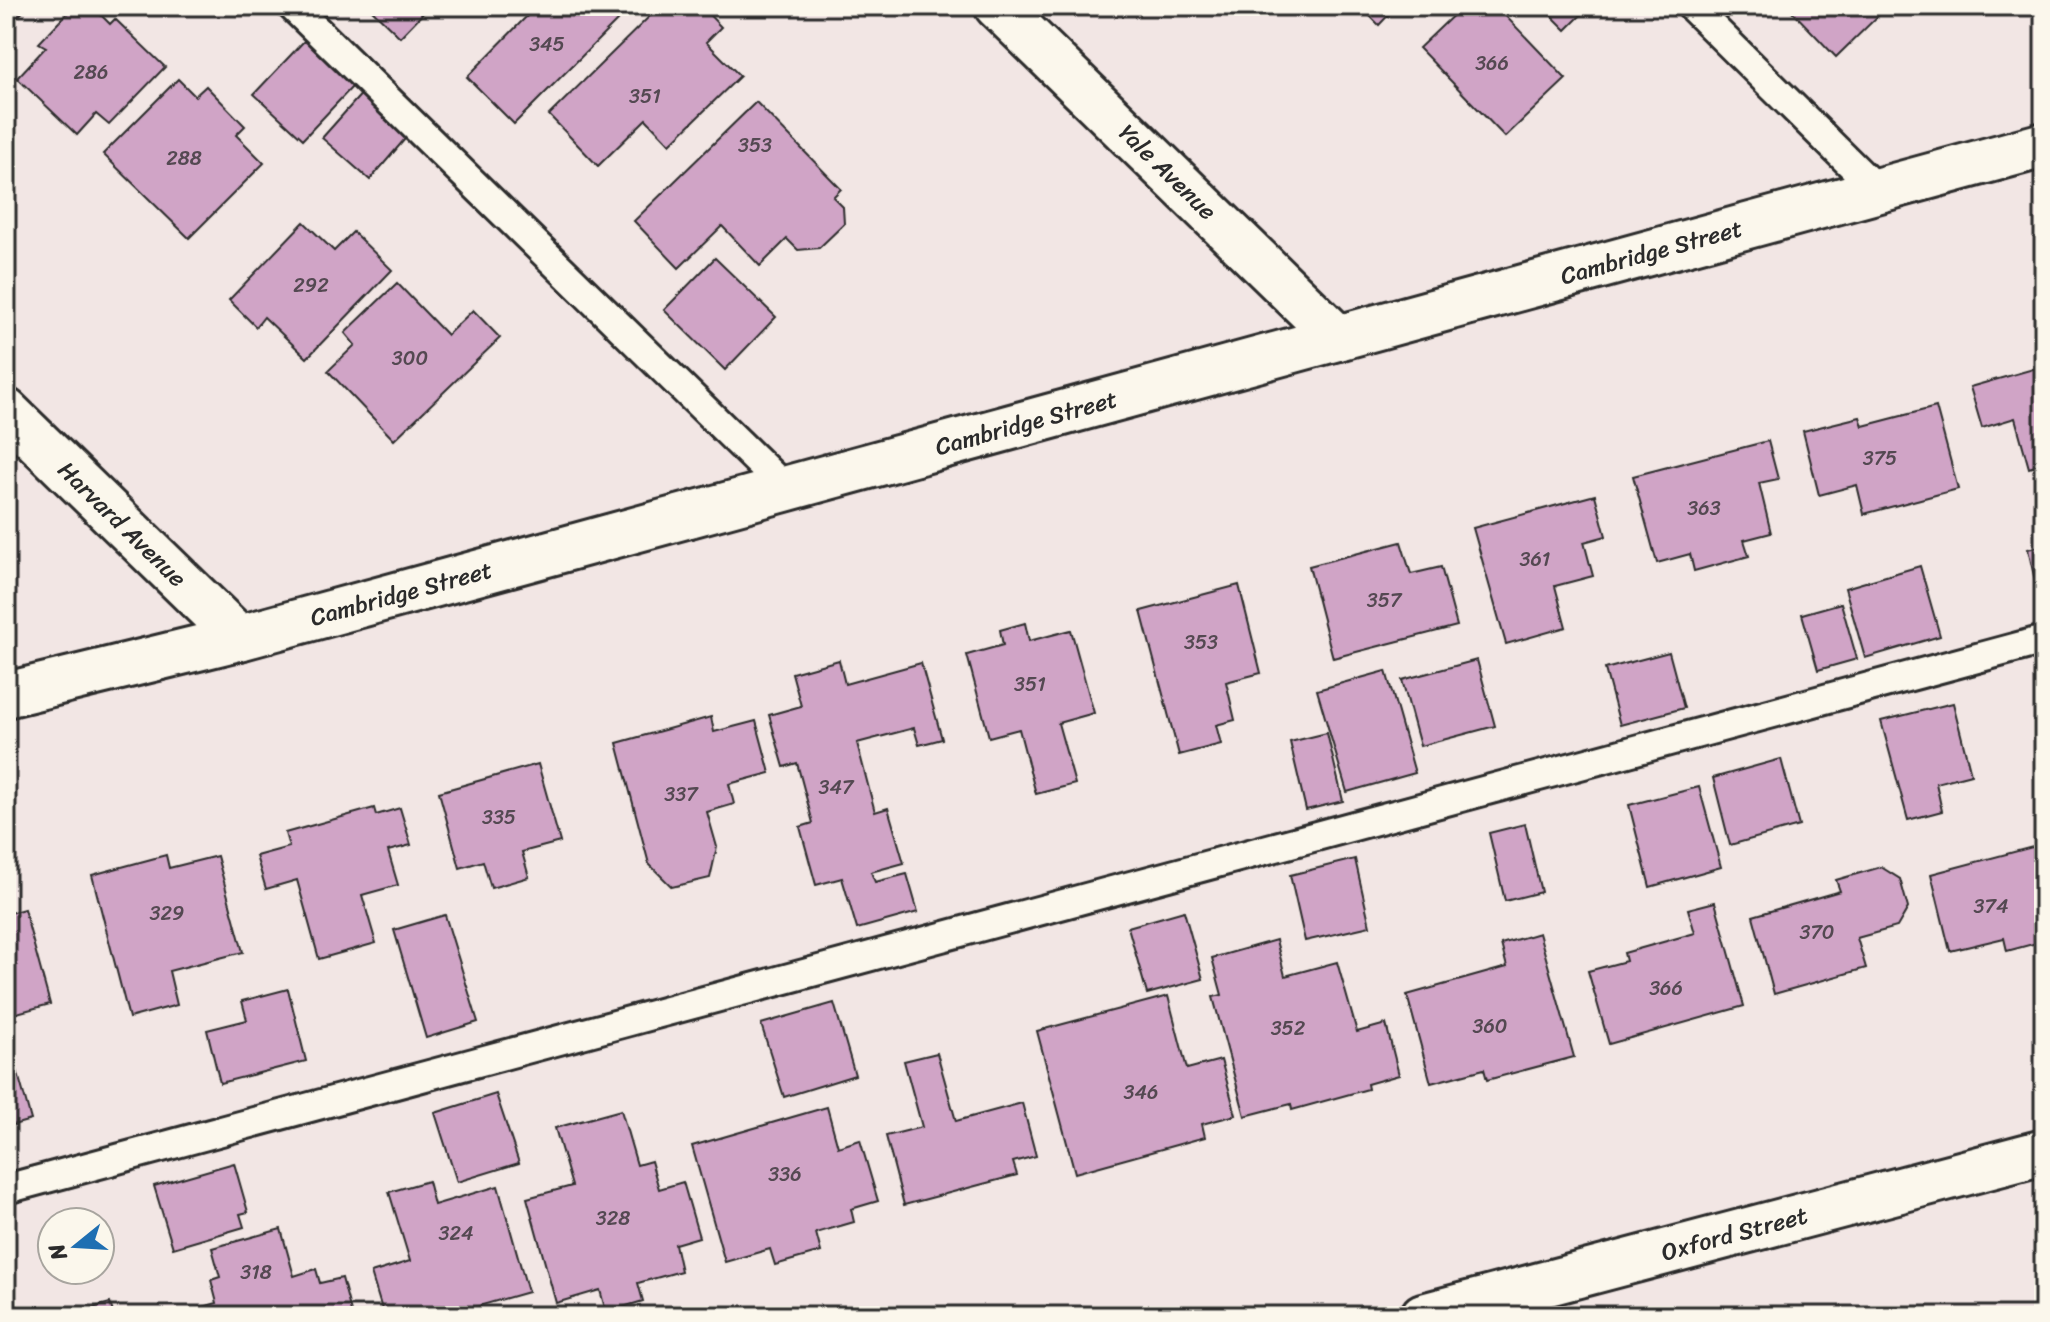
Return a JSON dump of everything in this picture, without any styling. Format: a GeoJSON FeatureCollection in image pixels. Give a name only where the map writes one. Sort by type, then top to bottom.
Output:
{"type":"FeatureCollection","features":[{"type":"Feature","properties":{"kind":"street","name":"Yale Avenue"},"geometry":{"type":"LineString","coordinates":[[997,6],[1338,338]]}},
{"type":"Feature","properties":{"kind":"street","name":"Cambridge Street"},"geometry":{"type":"LineString","coordinates":[[6,695],[239,638],[2044,145]]}},
{"type":"Feature","properties":{"kind":"street","name":"Harvard Avenue"},"geometry":{"type":"LineString","coordinates":[[6,411],[239,638]]}},
{"type":"Feature","properties":{"kind":"street","name":"Oxford Street"},"geometry":{"type":"LineString","coordinates":[[1423,1316],[2044,1152]]}},
{"type":"Feature","properties":{"kind":"lane"},"geometry":{"type":"LineString","coordinates":[[292,6],[787,490]]}},
{"type":"Feature","properties":{"kind":"lane"},"geometry":{"type":"LineString","coordinates":[[1691,6],[1876,189]]}},
{"type":"Feature","properties":{"kind":"lane"},"geometry":{"type":"LineString","coordinates":[[6,1189],[2044,640]]}},
{"type":"Feature","properties":{"kind":"building"},"geometry":{"type":"Polygon","coordinates":[[[6,6],[28,6],[6,30],[6,6]]]}},
{"type":"Feature","properties":{"kind":"building"},"geometry":{"type":"Polygon","coordinates":[[[74,6],[92,6],[110,24],[115,19],[165,67],[109,125],[96,114],[77,135],[17,78],[46,47],[39,43],[74,6]]]}},
{"type":"Feature","properties":{"kind":"building"},"geometry":{"type":"Polygon","coordinates":[[[368,6],[430,6],[400,37],[368,6]]]}},
{"type":"Feature","properties":{"kind":"building"},"geometry":{"type":"Polygon","coordinates":[[[528,6],[632,6],[514,124],[467,77],[532,11],[528,6]]]}},
{"type":"Feature","properties":{"kind":"building"},"geometry":{"type":"Polygon","coordinates":[[[660,6],[701,6],[721,27],[706,42],[740,76],[670,144],[646,119],[598,166],[549,115],[660,6]]]}},
{"type":"Feature","properties":{"kind":"building"},"geometry":{"type":"Polygon","coordinates":[[[1360,6],[1397,6],[1379,25],[1360,6]]]}},
{"type":"Feature","properties":{"kind":"building"},"geometry":{"type":"Polygon","coordinates":[[[1463,6],[1496,6],[1566,79],[1505,137],[1419,48],[1463,6]]]}},
{"type":"Feature","properties":{"kind":"building"},"geometry":{"type":"Polygon","coordinates":[[[1542,6],[1590,6],[1566,30],[1542,6]]]}},
{"type":"Feature","properties":{"kind":"building"},"geometry":{"type":"Polygon","coordinates":[[[1871,6],[1879,15],[1836,57],[1788,7],[1871,6]]]}},
{"type":"Feature","properties":{"kind":"building"},"geometry":{"type":"Polygon","coordinates":[[[305,40],[353,86],[303,139],[254,94],[305,40]]]}},
{"type":"Feature","properties":{"kind":"building"},"geometry":{"type":"Polygon","coordinates":[[[178,79],[195,96],[206,86],[245,126],[236,135],[264,163],[189,238],[103,154],[178,79]]]}},
{"type":"Feature","properties":{"kind":"building"},"geometry":{"type":"Polygon","coordinates":[[[364,91],[410,133],[370,180],[322,138],[364,91]]]}},
{"type":"Feature","properties":{"kind":"building"},"geometry":{"type":"Polygon","coordinates":[[[756,102],[841,189],[833,197],[843,207],[844,224],[819,248],[798,250],[787,239],[760,266],[722,226],[679,268],[634,221],[756,102]]]}},
{"type":"Feature","properties":{"kind":"building"},"geometry":{"type":"Polygon","coordinates":[[[304,222],[334,251],[353,232],[392,270],[307,358],[264,317],[256,327],[229,300],[304,222]]]}},
{"type":"Feature","properties":{"kind":"building"},"geometry":{"type":"Polygon","coordinates":[[[715,258],[776,317],[725,370],[664,310],[715,258]]]}},
{"type":"Feature","properties":{"kind":"building"},"geometry":{"type":"Polygon","coordinates":[[[397,283],[447,335],[473,310],[500,338],[394,440],[328,371],[355,345],[345,333],[397,283]]]}},
{"type":"Feature","properties":{"kind":"building"},"geometry":{"type":"Polygon","coordinates":[[[2044,366],[2044,463],[2029,468],[2015,418],[1982,428],[1970,387],[2044,366]]]}},
{"type":"Feature","properties":{"kind":"building"},"geometry":{"type":"Polygon","coordinates":[[[1936,407],[1958,489],[1864,514],[1857,485],[1819,495],[1803,431],[1860,417],[1863,426],[1936,407]]]}},
{"type":"Feature","properties":{"kind":"building"},"geometry":{"type":"Polygon","coordinates":[[[1768,441],[1778,479],[1759,483],[1771,533],[1744,540],[1749,556],[1694,571],[1690,554],[1657,563],[1633,476],[1768,441]]]}},
{"type":"Feature","properties":{"kind":"building"},"geometry":{"type":"Polygon","coordinates":[[[1595,495],[1606,536],[1584,542],[1593,576],[1555,586],[1566,627],[1506,644],[1473,528],[1595,495]]]}},
{"type":"Feature","properties":{"kind":"building"},"geometry":{"type":"Polygon","coordinates":[[[1401,542],[1411,574],[1441,567],[1457,626],[1333,658],[1309,566],[1401,542]]]}},
{"type":"Feature","properties":{"kind":"building"},"geometry":{"type":"Polygon","coordinates":[[[2044,545],[2044,612],[2042,612],[2028,549],[2044,545]]]}},
{"type":"Feature","properties":{"kind":"building"},"geometry":{"type":"Polygon","coordinates":[[[1920,566],[1940,636],[1865,658],[1845,588],[1920,566]]]}},
{"type":"Feature","properties":{"kind":"building"},"geometry":{"type":"Polygon","coordinates":[[[1239,585],[1261,673],[1226,682],[1235,720],[1216,725],[1221,744],[1179,755],[1141,611],[1239,585]]]}},
{"type":"Feature","properties":{"kind":"building"},"geometry":{"type":"Polygon","coordinates":[[[1841,603],[1857,659],[1818,670],[1802,614],[1841,603]]]}},
{"type":"Feature","properties":{"kind":"building"},"geometry":{"type":"Polygon","coordinates":[[[1025,623],[1029,641],[1071,630],[1094,713],[1058,723],[1075,784],[1036,794],[1019,729],[989,737],[967,655],[1003,645],[1000,630],[1025,623]]]}},
{"type":"Feature","properties":{"kind":"building"},"geometry":{"type":"Polygon","coordinates":[[[1669,652],[1684,708],[1620,725],[1605,669],[1669,652]]]}},
{"type":"Feature","properties":{"kind":"building"},"geometry":{"type":"Polygon","coordinates":[[[839,660],[845,684],[921,663],[942,739],[919,745],[914,728],[857,743],[875,812],[888,808],[904,863],[871,872],[875,882],[907,874],[918,912],[857,929],[842,878],[816,885],[800,827],[813,823],[797,763],[784,767],[769,715],[801,706],[792,673],[839,660]]]}},
{"type":"Feature","properties":{"kind":"building"},"geometry":{"type":"Polygon","coordinates":[[[1477,660],[1495,726],[1420,746],[1402,680],[1477,660]]]}},
{"type":"Feature","properties":{"kind":"building"},"geometry":{"type":"Polygon","coordinates":[[[1386,671],[1415,773],[1347,792],[1317,690],[1386,671]]]}},
{"type":"Feature","properties":{"kind":"building"},"geometry":{"type":"Polygon","coordinates":[[[1953,703],[1971,774],[1936,783],[1942,811],[1908,820],[1881,721],[1953,703]]]}},
{"type":"Feature","properties":{"kind":"building"},"geometry":{"type":"Polygon","coordinates":[[[711,717],[714,732],[756,721],[770,773],[729,784],[734,804],[707,812],[717,847],[710,878],[672,887],[649,864],[617,743],[711,717]]]}},
{"type":"Feature","properties":{"kind":"building"},"geometry":{"type":"Polygon","coordinates":[[[1327,733],[1343,801],[1306,810],[1290,742],[1327,733]]]}},
{"type":"Feature","properties":{"kind":"building"},"geometry":{"type":"Polygon","coordinates":[[[1781,759],[1799,826],[1730,845],[1713,778],[1781,759]]]}},
{"type":"Feature","properties":{"kind":"building"},"geometry":{"type":"Polygon","coordinates":[[[538,764],[560,842],[522,852],[529,877],[491,888],[483,861],[460,868],[439,792],[538,764]]]}},
{"type":"Feature","properties":{"kind":"building"},"geometry":{"type":"Polygon","coordinates":[[[1699,787],[1721,867],[1650,887],[1629,805],[1699,787]]]}},
{"type":"Feature","properties":{"kind":"building"},"geometry":{"type":"Polygon","coordinates":[[[374,808],[376,815],[400,808],[411,845],[388,851],[398,885],[362,895],[376,943],[319,959],[297,880],[266,889],[256,856],[289,847],[285,833],[374,808]]]}},
{"type":"Feature","properties":{"kind":"building"},"geometry":{"type":"Polygon","coordinates":[[[1525,824],[1541,892],[1505,901],[1489,833],[1525,824]]]}},
{"type":"Feature","properties":{"kind":"building"},"geometry":{"type":"Polygon","coordinates":[[[2044,844],[2044,941],[2007,951],[2004,938],[1950,951],[1931,874],[2044,844]]]}},
{"type":"Feature","properties":{"kind":"building"},"geometry":{"type":"Polygon","coordinates":[[[166,855],[169,868],[217,856],[243,952],[169,971],[177,1005],[129,1018],[92,875],[166,855]]]}},
{"type":"Feature","properties":{"kind":"building"},"geometry":{"type":"Polygon","coordinates":[[[1355,859],[1370,926],[1305,941],[1290,875],[1355,859]]]}},
{"type":"Feature","properties":{"kind":"building"},"geometry":{"type":"Polygon","coordinates":[[[1881,867],[1900,879],[1908,908],[1897,927],[1857,938],[1866,968],[1774,994],[1753,916],[1840,891],[1836,880],[1881,867]]]}},
{"type":"Feature","properties":{"kind":"building"},"geometry":{"type":"Polygon","coordinates":[[[1715,902],[1744,1006],[1609,1044],[1588,971],[1626,961],[1624,953],[1695,933],[1688,909],[1715,902]]]}},
{"type":"Feature","properties":{"kind":"building"},"geometry":{"type":"Polygon","coordinates":[[[24,909],[50,1004],[6,1016],[6,914],[24,909]]]}},
{"type":"Feature","properties":{"kind":"building"},"geometry":{"type":"Polygon","coordinates":[[[1184,911],[1203,979],[1147,994],[1128,927],[1184,911]]]}},
{"type":"Feature","properties":{"kind":"building"},"geometry":{"type":"Polygon","coordinates":[[[445,915],[478,1022],[426,1038],[394,930],[445,915]]]}},
{"type":"Feature","properties":{"kind":"building"},"geometry":{"type":"Polygon","coordinates":[[[1539,933],[1574,1057],[1487,1080],[1484,1069],[1431,1083],[1407,995],[1507,967],[1501,944],[1539,933]]]}},
{"type":"Feature","properties":{"kind":"building"},"geometry":{"type":"Polygon","coordinates":[[[1276,940],[1285,976],[1337,962],[1357,1032],[1386,1024],[1399,1075],[1367,1084],[1368,1089],[1292,1110],[1291,1104],[1245,1116],[1213,997],[1222,995],[1212,958],[1276,940]]]}},
{"type":"Feature","properties":{"kind":"building"},"geometry":{"type":"Polygon","coordinates":[[[288,989],[306,1061],[220,1083],[207,1030],[247,1020],[242,1001],[288,989]]]}},
{"type":"Feature","properties":{"kind":"building"},"geometry":{"type":"Polygon","coordinates":[[[1168,996],[1187,1069],[1221,1060],[1236,1115],[1202,1124],[1205,1137],[1075,1173],[1037,1031],[1168,996]]]}},
{"type":"Feature","properties":{"kind":"building"},"geometry":{"type":"Polygon","coordinates":[[[834,1003],[855,1075],[784,1097],[761,1024],[834,1003]]]}},
{"type":"Feature","properties":{"kind":"building"},"geometry":{"type":"Polygon","coordinates":[[[937,1053],[956,1121],[1022,1103],[1036,1156],[1013,1162],[1017,1175],[904,1205],[886,1136],[922,1127],[904,1061],[937,1053]]]}},
{"type":"Feature","properties":{"kind":"building"},"geometry":{"type":"Polygon","coordinates":[[[13,1056],[31,1120],[6,1127],[6,1058],[13,1056]]]}},
{"type":"Feature","properties":{"kind":"building"},"geometry":{"type":"Polygon","coordinates":[[[496,1094],[519,1163],[457,1182],[435,1113],[496,1094]]]}},
{"type":"Feature","properties":{"kind":"building"},"geometry":{"type":"Polygon","coordinates":[[[827,1107],[838,1147],[860,1140],[878,1201],[851,1209],[854,1222],[816,1233],[821,1252],[775,1265],[770,1249],[725,1262],[692,1146],[827,1107]]]}},
{"type":"Feature","properties":{"kind":"building"},"geometry":{"type":"Polygon","coordinates":[[[621,1110],[637,1165],[651,1161],[659,1189],[683,1182],[699,1237],[675,1244],[681,1271],[638,1283],[643,1301],[606,1312],[600,1290],[556,1303],[527,1198],[572,1186],[555,1128],[621,1110]]]}},
{"type":"Feature","properties":{"kind":"building"},"geometry":{"type":"Polygon","coordinates":[[[234,1163],[248,1212],[240,1214],[244,1227],[173,1248],[154,1186],[234,1163]]]}},
{"type":"Feature","properties":{"kind":"building"},"geometry":{"type":"Polygon","coordinates":[[[428,1181],[434,1205],[498,1186],[528,1292],[444,1316],[384,1316],[371,1273],[410,1261],[389,1192],[428,1181]]]}},
{"type":"Feature","properties":{"kind":"building"},"geometry":{"type":"Polygon","coordinates":[[[281,1229],[294,1276],[316,1269],[320,1283],[342,1278],[352,1316],[194,1316],[192,1310],[217,1303],[211,1280],[220,1277],[212,1248],[281,1229]]]}},
{"type":"Feature","properties":{"kind":"building"},"geometry":{"type":"Polygon","coordinates":[[[110,1303],[114,1316],[63,1316],[110,1303]]]}}]}
